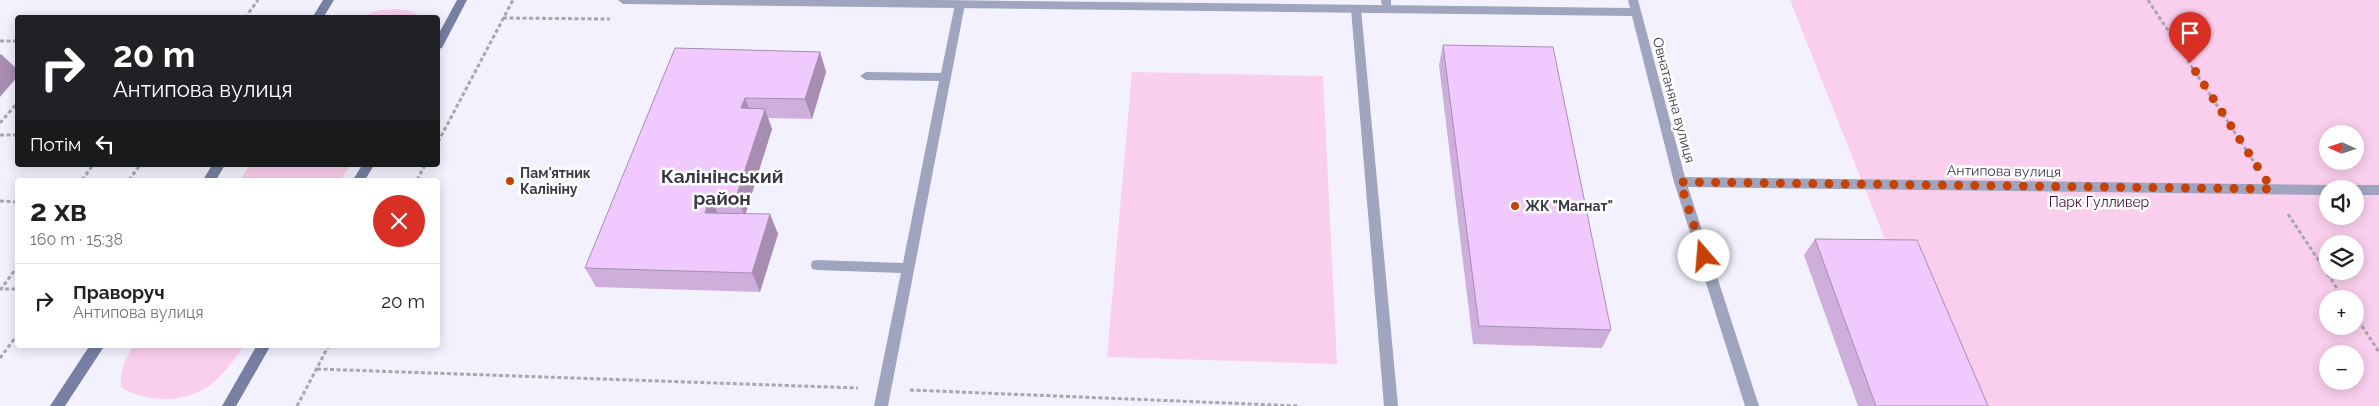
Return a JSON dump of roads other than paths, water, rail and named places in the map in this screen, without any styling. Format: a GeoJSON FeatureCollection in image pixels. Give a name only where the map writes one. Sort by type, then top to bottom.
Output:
{"type":"FeatureCollection","features":[{"type":"Feature","properties":{"kind":"main road"},"geometry":{"type":"LineString","coordinates":[[319,15],[329,0]]}},
{"type":"Feature","properties":{"kind":"main road"},"geometry":{"type":"LineString","coordinates":[[440,41],[462,0]]}},
{"type":"Feature","properties":{"kind":"main road"},"geometry":{"type":"LineString","coordinates":[[210,178],[218,167]]}},
{"type":"Feature","properties":{"kind":"main road"},"geometry":{"type":"LineString","coordinates":[[360,178],[367,167]]}},
{"type":"Feature","properties":{"kind":"main road"},"geometry":{"type":"LineString","coordinates":[[57,406],[96,348]]}},
{"type":"Feature","properties":{"kind":"main road"},"geometry":{"type":"LineString","coordinates":[[229,406],[262,348]]}},
{"type":"Feature","properties":{"kind":"street"},"geometry":{"type":"LineString","coordinates":[[623,0],[960,4],[992,2],[1356,9],[1387,5],[1635,6]]}},
{"type":"Feature","properties":{"kind":"street"},"geometry":{"type":"LineString","coordinates":[[881,406],[960,4]]}},
{"type":"Feature","properties":{"kind":"street","name":"Овнатаняна вулиця"},"geometry":{"type":"LineString","coordinates":[[1635,6],[1680,182],[1752,406]]}},
{"type":"Feature","properties":{"kind":"street"},"geometry":{"type":"LineString","coordinates":[[1356,9],[1391,406]]}},
{"type":"Feature","properties":{"kind":"street"},"geometry":{"type":"LineString","coordinates":[[866,76],[946,77]]}},
{"type":"Feature","properties":{"kind":"street","name":"Антипова вулиця"},"geometry":{"type":"LineString","coordinates":[[1680,182],[2319,190]]}},
{"type":"Feature","properties":{"kind":"street"},"geometry":{"type":"LineString","coordinates":[[2364,190],[2379,190]]}},
{"type":"Feature","properties":{"kind":"street"},"geometry":{"type":"LineString","coordinates":[[818,265],[908,268]]}},
{"type":"Feature","properties":{"kind":"place","name":"Пам'ятник Калініну"},"geometry":{"type":"Point","coordinates":[510,181]}},
{"type":"Feature","properties":{"kind":"place","name":"ЖК \"Магнат\""},"geometry":{"type":"Point","coordinates":[1515,206]}},
{"type":"Feature","properties":{"kind":"district","name":"Калінінський район"},"geometry":{"type":"Point","coordinates":[722,187]}},
{"type":"Feature","properties":{"kind":"park label","name":"Парк Гулливер"},"geometry":{"type":"Point","coordinates":[2099,202]}}]}
